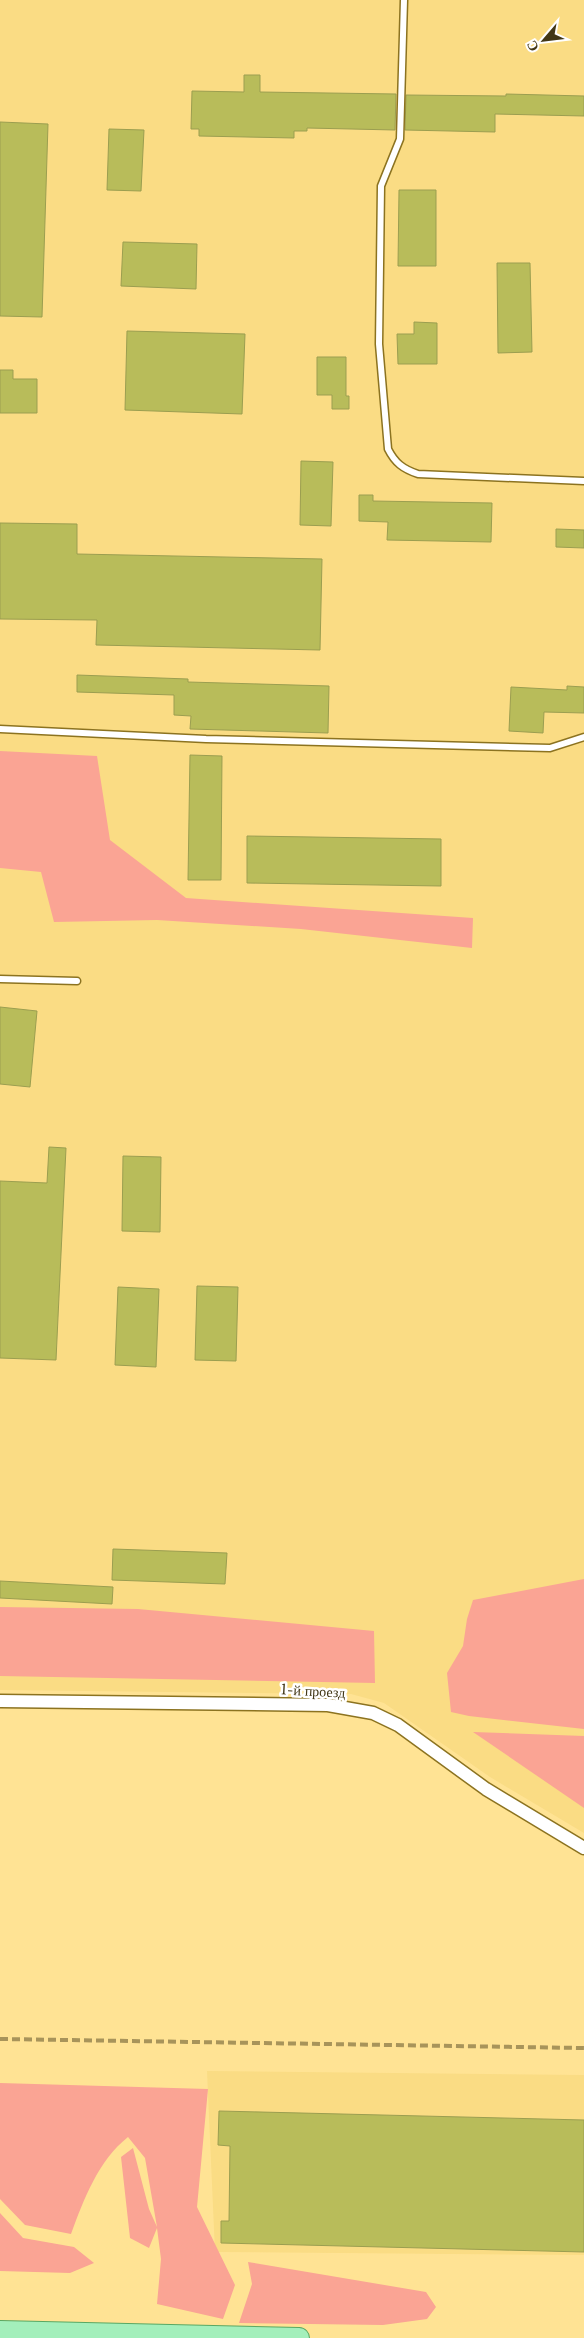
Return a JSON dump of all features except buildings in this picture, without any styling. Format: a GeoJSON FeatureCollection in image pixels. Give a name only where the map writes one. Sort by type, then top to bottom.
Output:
{"type":"FeatureCollection","features":[{"type":"Feature","properties":{"kind":"main road"},"geometry":{"type":"LineString","coordinates":[[0,2331],[299,2338]]}},
{"type":"Feature","properties":{"kind":"street","name":"1-й проезд"},"geometry":{"type":"LineString","coordinates":[[0,1701],[328,1705],[373,1713],[398,1725],[486,1789],[584,1848]]}},
{"type":"Feature","properties":{"kind":"lane"},"geometry":{"type":"LineString","coordinates":[[404,0],[400,139],[381,186],[379,344],[388,448],[394,460],[405,470],[418,474],[584,481]]}},
{"type":"Feature","properties":{"kind":"lane"},"geometry":{"type":"LineString","coordinates":[[0,729],[206,739],[550,748],[584,737]]}},
{"type":"Feature","properties":{"kind":"lane"},"geometry":{"type":"LineString","coordinates":[[0,979],[77,981]]}},
{"type":"Feature","properties":{"kind":"shaded area"},"geometry":{"type":"Polygon","coordinates":[[[0,0],[584,0],[584,1833],[490,1777],[384,1703],[351,1694],[0,1690],[0,0]]]}},
{"type":"Feature","properties":{"kind":"shaded area"},"geometry":{"type":"Polygon","coordinates":[[[0,751],[97,756],[110,840],[186,898],[473,918],[472,948],[301,929],[157,920],[54,922],[41,872],[0,868],[0,751]]]}},
{"type":"Feature","properties":{"kind":"shaded area"},"geometry":{"type":"Polygon","coordinates":[[[584,1579],[584,1729],[469,1716],[451,1712],[447,1673],[463,1646],[467,1619],[473,1600],[584,1579]]]}},
{"type":"Feature","properties":{"kind":"shaded area"},"geometry":{"type":"Polygon","coordinates":[[[0,1607],[138,1609],[374,1631],[375,1683],[0,1676],[0,1607]]]}},
{"type":"Feature","properties":{"kind":"shaded area"},"geometry":{"type":"Polygon","coordinates":[[[473,1732],[584,1736],[584,1808],[473,1732]]]}},
{"type":"Feature","properties":{"kind":"shaded area"},"geometry":{"type":"Polygon","coordinates":[[[207,2071],[584,2075],[584,2255],[215,2252],[207,2071]]]}},
{"type":"Feature","properties":{"kind":"shaded area"},"geometry":{"type":"Polygon","coordinates":[[[0,2083],[208,2089],[197,2207],[235,2285],[223,2319],[157,2304],[161,2259],[157,2228],[149,2248],[130,2238],[121,2157],[133,2148],[149,2209],[157,2227],[145,2158],[128,2137],[108,2157],[100,2169],[81,2207],[71,2234],[25,2225],[0,2199],[0,2083]]]}},
{"type":"Feature","properties":{"kind":"shaded area"},"geometry":{"type":"Polygon","coordinates":[[[0,2213],[23,2238],[74,2247],[94,2263],[70,2273],[0,2271],[0,2213]]]}},
{"type":"Feature","properties":{"kind":"shaded area"},"geometry":{"type":"Polygon","coordinates":[[[248,2262],[426,2292],[436,2307],[427,2319],[383,2325],[239,2323],[252,2284],[248,2262]]]}},
{"type":"Feature","properties":{"kind":"railway"},"geometry":{"type":"LineString","coordinates":[[0,2039],[584,2048]]}}]}
